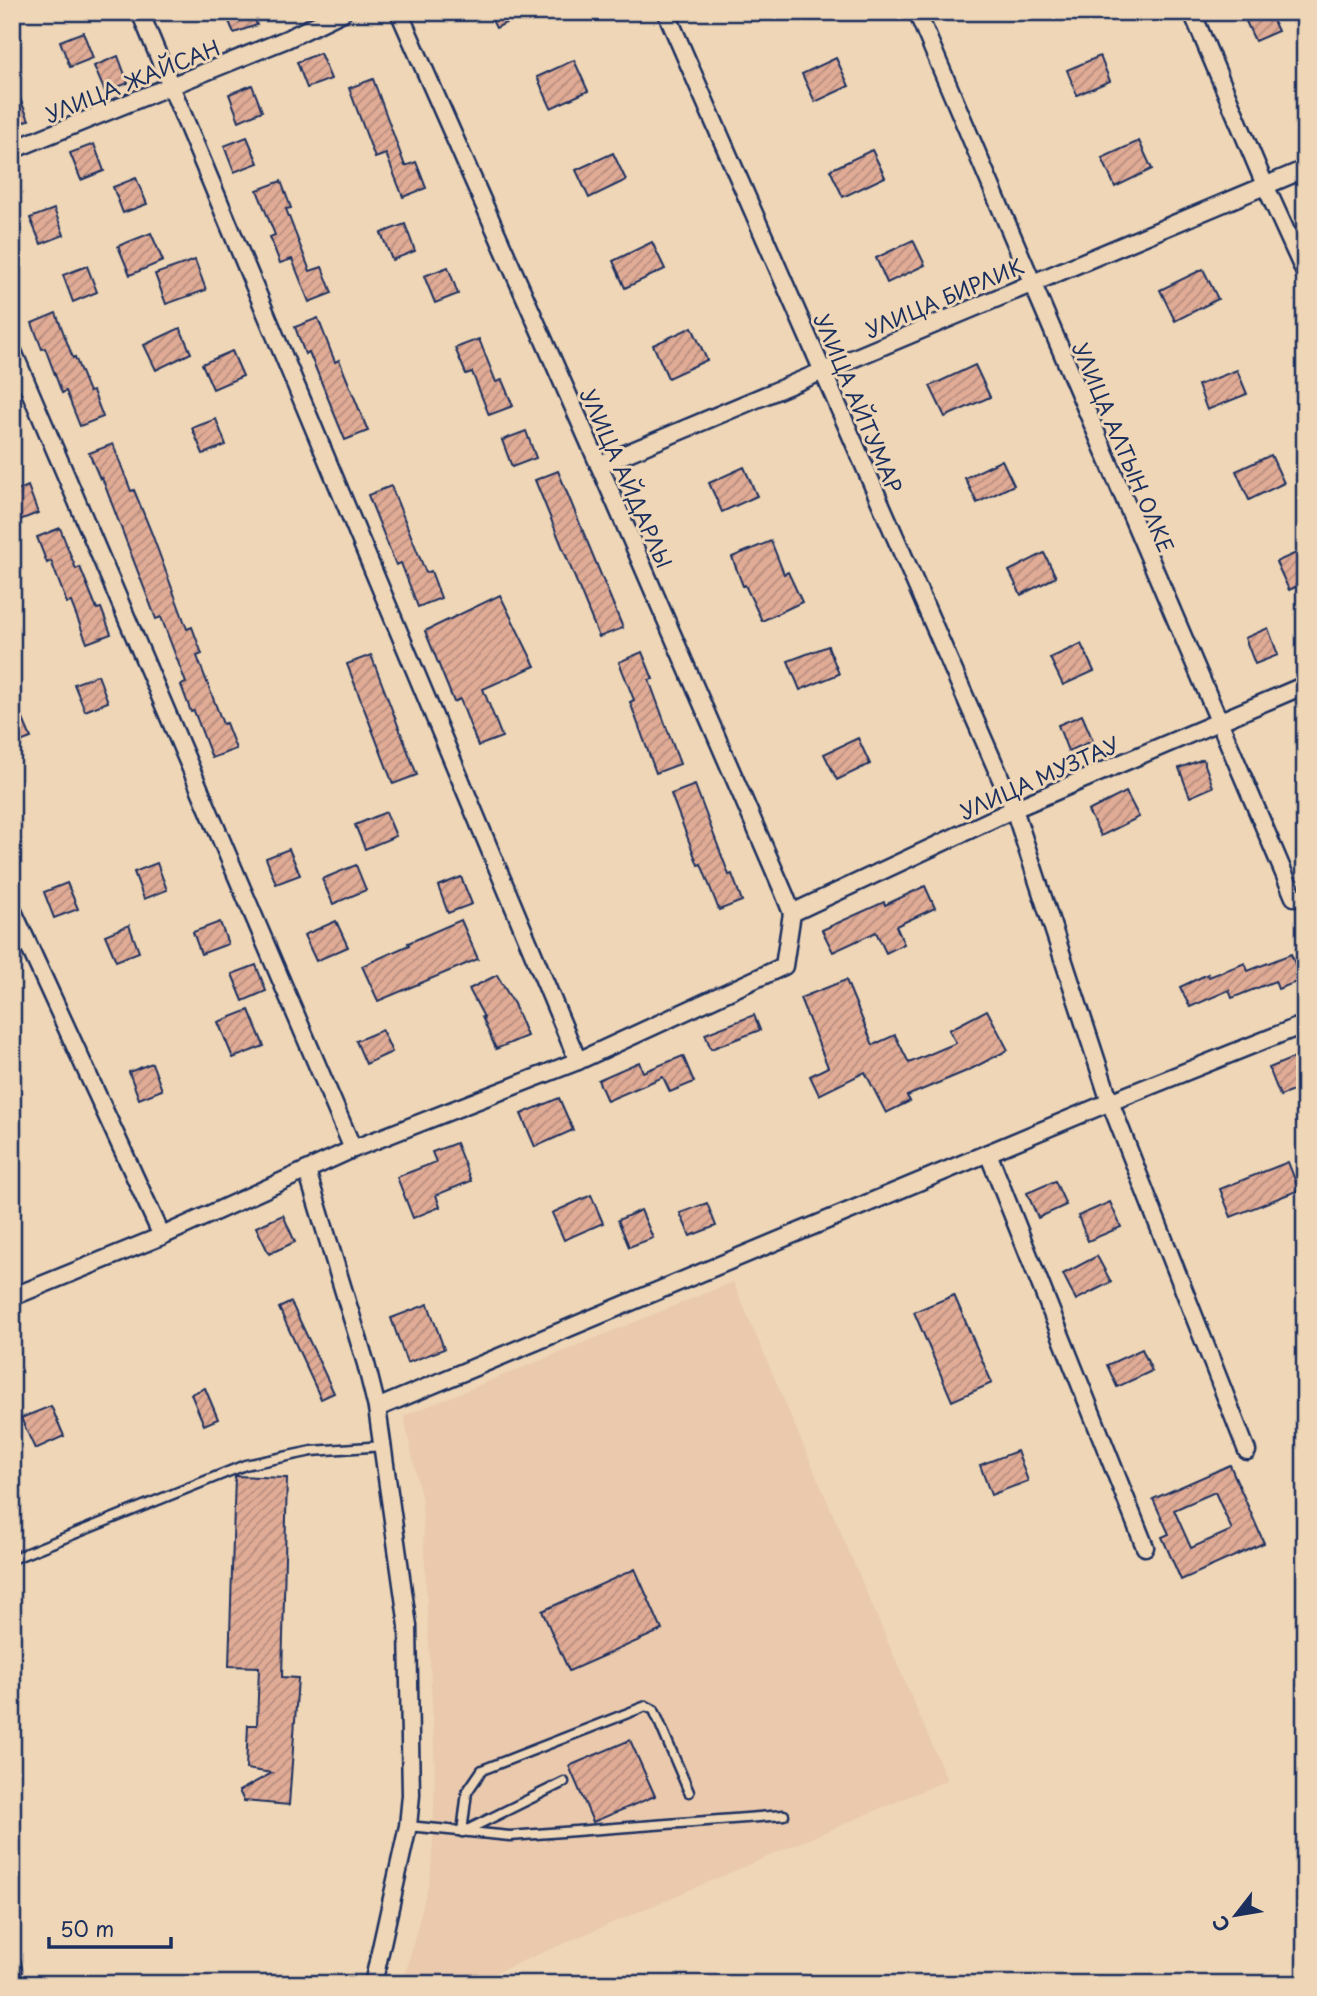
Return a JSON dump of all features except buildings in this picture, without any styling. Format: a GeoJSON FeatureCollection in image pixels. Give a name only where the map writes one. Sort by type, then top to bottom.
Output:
{"type":"FeatureCollection","features":[{"type":"Feature","properties":{"kind":"street"},"geometry":{"type":"LineString","coordinates":[[140,12],[578,1061]]}},
{"type":"Feature","properties":{"kind":"street","name":"УЛИЦА ЖАЙСАН"},"geometry":{"type":"LineString","coordinates":[[12,150],[287,39],[343,12]]}},
{"type":"Feature","properties":{"kind":"street","name":"УЛИЦА АЙДАРЛЫ"},"geometry":{"type":"LineString","coordinates":[[399,12],[599,465],[792,913]]}},
{"type":"Feature","properties":{"kind":"street","name":"УЛИЦА АЙТУМАР"},"geometry":{"type":"LineString","coordinates":[[666,12],[1014,809],[1110,1102],[1247,1451]]}},
{"type":"Feature","properties":{"kind":"street","name":"УЛИЦА АЛТЫН ОЛКЕ"},"geometry":{"type":"LineString","coordinates":[[917,12],[1294,897]]}},
{"type":"Feature","properties":{"kind":"street"},"geometry":{"type":"LineString","coordinates":[[1192,12],[1305,273]]}},
{"type":"Feature","properties":{"kind":"street","name":"УЛИЦА БИРЛИК"},"geometry":{"type":"LineString","coordinates":[[599,465],[1305,169]]}},
{"type":"Feature","properties":{"kind":"street"},"geometry":{"type":"LineString","coordinates":[[12,349],[353,1149]]}},
{"type":"Feature","properties":{"kind":"street","name":"УЛИЦА МУЗТАУ"},"geometry":{"type":"LineString","coordinates":[[792,913],[1014,809],[1305,685]]}},
{"type":"Feature","properties":{"kind":"street"},"geometry":{"type":"LineString","coordinates":[[12,909],[162,1236]]}},
{"type":"Feature","properties":{"kind":"street"},"geometry":{"type":"LineString","coordinates":[[12,1297],[162,1236],[353,1149],[578,1061],[785,965],[792,913]]}},
{"type":"Feature","properties":{"kind":"street"},"geometry":{"type":"LineString","coordinates":[[377,1408],[1110,1102],[1305,1024]]}},
{"type":"Feature","properties":{"kind":"street"},"geometry":{"type":"LineString","coordinates":[[988,1153],[1145,1547]]}},
{"type":"Feature","properties":{"kind":"street"},"geometry":{"type":"LineString","coordinates":[[307,1171],[377,1408],[408,1626],[411,1795],[408,1826],[373,1984]]}},
{"type":"Feature","properties":{"kind":"street"},"geometry":{"type":"LineString","coordinates":[[12,1964],[15,1984]]}},
{"type":"Feature","properties":{"kind":"lane"},"geometry":{"type":"LineString","coordinates":[[12,1559],[245,1465],[312,1451],[384,1446]]}},
{"type":"Feature","properties":{"kind":"lane"},"geometry":{"type":"LineString","coordinates":[[462,1832],[467,1792],[482,1770],[646,1706],[654,1710],[689,1792]]}},
{"type":"Feature","properties":{"kind":"lane"},"geometry":{"type":"LineString","coordinates":[[462,1832],[564,1782]]}},
{"type":"Feature","properties":{"kind":"lane"},"geometry":{"type":"LineString","coordinates":[[408,1826],[510,1836],[784,1815]]}},
{"type":"Feature","properties":{"kind":"shaded area"},"geometry":{"type":"Polygon","coordinates":[[[733,1282],[947,1780],[469,1984],[403,1984],[430,1878],[435,1766],[422,1502],[404,1416],[733,1282]]]}}]}
